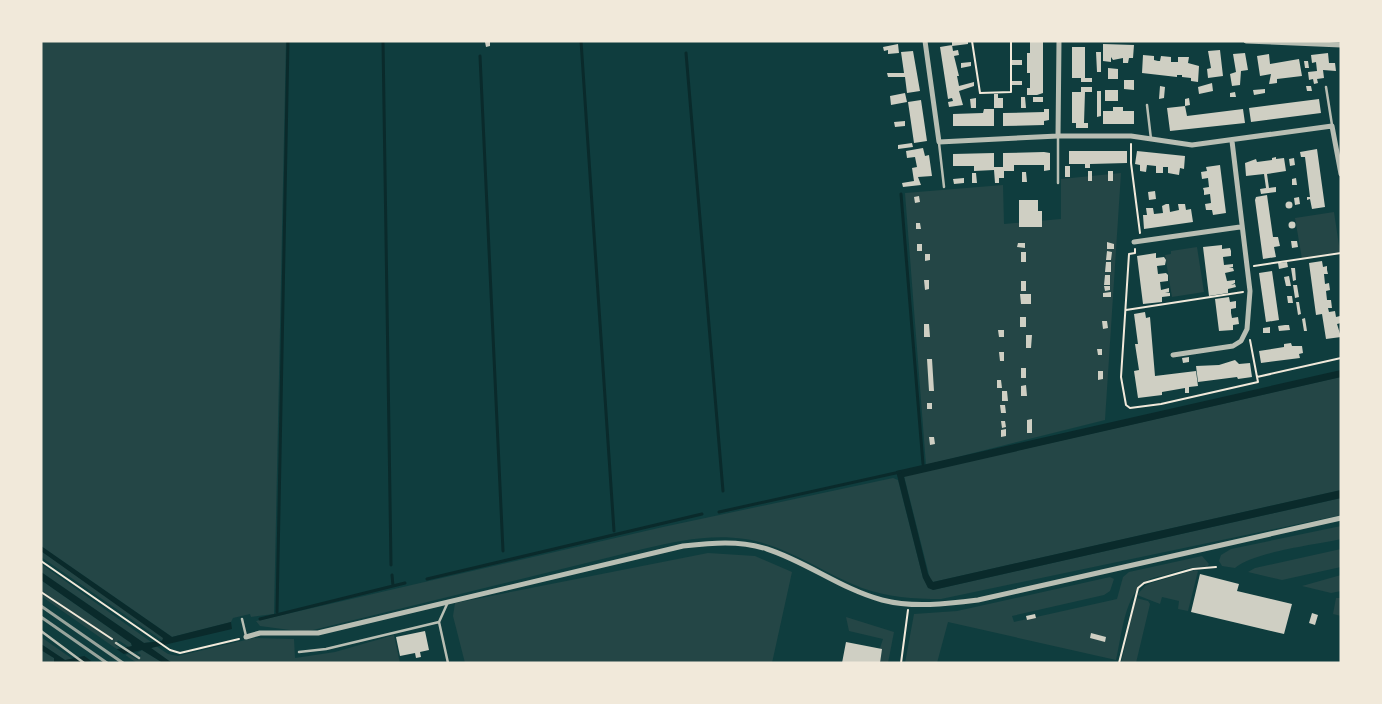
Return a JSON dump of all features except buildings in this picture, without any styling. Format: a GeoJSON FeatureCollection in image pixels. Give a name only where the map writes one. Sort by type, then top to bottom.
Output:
{"type":"FeatureCollection","features":[{"type":"Feature","properties":{"kind":"street"},"geometry":{"type":"LineString","coordinates":[[925,41],[939,142],[1058,136],[1131,136],[1192,145],[1332,126],[1341,174]]}},
{"type":"Feature","properties":{"kind":"street"},"geometry":{"type":"LineString","coordinates":[[1058,136],[1059,41]]}},
{"type":"Feature","properties":{"kind":"street"},"geometry":{"type":"LineString","coordinates":[[1246,41],[1339,44]]}},
{"type":"Feature","properties":{"kind":"street"},"geometry":{"type":"LineString","coordinates":[[1173,355],[1233,346],[1241,341],[1246,329],[1250,291],[1240,227],[1232,141]]}},
{"type":"Feature","properties":{"kind":"street"},"geometry":{"type":"LineString","coordinates":[[1134,242],[1240,227]]}},
{"type":"Feature","properties":{"kind":"street"},"geometry":{"type":"LineString","coordinates":[[246,637],[260,633],[318,633],[683,546],[716,542],[740,543],[767,549],[862,593],[884,600],[931,605],[978,600],[1341,518]]}},
{"type":"Feature","properties":{"kind":"lane"},"geometry":{"type":"LineString","coordinates":[[1326,88],[1332,126]]}},
{"type":"Feature","properties":{"kind":"lane"},"geometry":{"type":"LineString","coordinates":[[1147,105],[1152,139]]}},
{"type":"Feature","properties":{"kind":"lane"},"geometry":{"type":"LineString","coordinates":[[1058,136],[1058,183]]}},
{"type":"Feature","properties":{"kind":"lane"},"geometry":{"type":"LineString","coordinates":[[939,142],[944,187]]}},
{"type":"Feature","properties":{"kind":"lane"},"geometry":{"type":"LineString","coordinates":[[448,601],[439,622],[448,663]]}},
{"type":"Feature","properties":{"kind":"lane"},"geometry":{"type":"LineString","coordinates":[[242,619],[246,637]]}},
{"type":"Feature","properties":{"kind":"lane"},"geometry":{"type":"LineString","coordinates":[[299,652],[326,649],[439,622]]}},
{"type":"Feature","properties":{"kind":"lane"},"geometry":{"type":"LineString","coordinates":[[41,631],[84,663]]}},
{"type":"Feature","properties":{"kind":"lane"},"geometry":{"type":"LineString","coordinates":[[116,642],[140,658]]}},
{"type":"Feature","properties":{"kind":"path"},"geometry":{"type":"LineString","coordinates":[[972,41],[980,93],[1011,92],[1011,41]]}},
{"type":"Feature","properties":{"kind":"path"},"geometry":{"type":"LineString","coordinates":[[1131,136],[1131,164],[1140,237],[1134,237],[1136,253],[1129,254],[1121,377],[1126,405],[1130,408],[1161,404],[1258,382],[1246,329]]}},
{"type":"Feature","properties":{"kind":"path"},"geometry":{"type":"LineString","coordinates":[[1246,267],[1341,253]]}},
{"type":"Feature","properties":{"kind":"path"},"geometry":{"type":"LineString","coordinates":[[1126,310],[1250,291]]}},
{"type":"Feature","properties":{"kind":"path"},"geometry":{"type":"LineString","coordinates":[[1257,377],[1341,358]]}},
{"type":"Feature","properties":{"kind":"path"},"geometry":{"type":"LineString","coordinates":[[41,561],[170,650],[180,653],[246,637]]}},
{"type":"Feature","properties":{"kind":"path"},"geometry":{"type":"LineString","coordinates":[[1118,663],[1138,588],[1144,583],[1193,569],[1216,567]]}},
{"type":"Feature","properties":{"kind":"path"},"geometry":{"type":"LineString","coordinates":[[41,592],[116,642]]}},
{"type":"Feature","properties":{"kind":"path"},"geometry":{"type":"LineString","coordinates":[[901,663],[910,603]]}},
{"type":"Feature","properties":{"kind":"shaded area"},"geometry":{"type":"Polygon","coordinates":[[[41,41],[286,41],[274,614],[251,617],[250,614],[233,618],[231,622],[172,637],[41,546],[41,41]]]}},
{"type":"Feature","properties":{"kind":"shaded area"},"geometry":{"type":"Polygon","coordinates":[[[1121,173],[1105,420],[926,465],[905,193],[1003,185],[1004,224],[1061,219],[1061,179],[1121,173]]]}},
{"type":"Feature","properties":{"kind":"shaded area"},"geometry":{"type":"Polygon","coordinates":[[[1334,212],[1340,252],[1302,259],[1295,218],[1334,212]]]}},
{"type":"Feature","properties":{"kind":"shaded area"},"geometry":{"type":"Polygon","coordinates":[[[1197,247],[1204,292],[1172,297],[1165,255],[1171,254],[1171,251],[1197,247]]]}},
{"type":"Feature","properties":{"kind":"shaded area"},"geometry":{"type":"Polygon","coordinates":[[[1341,370],[1341,377],[904,477],[928,574],[933,582],[1341,490],[1341,498],[933,590],[928,588],[923,578],[896,471],[1341,370]]]}},
{"type":"Feature","properties":{"kind":"shaded area"},"geometry":{"type":"Polygon","coordinates":[[[1341,377],[1341,490],[933,582],[930,579],[904,476],[1341,377]]]}},
{"type":"Feature","properties":{"kind":"shaded area"},"geometry":{"type":"Polygon","coordinates":[[[893,478],[898,480],[923,578],[933,590],[1341,498],[1341,515],[941,599],[921,599],[881,594],[847,582],[776,547],[745,539],[719,537],[681,541],[643,549],[305,632],[260,626],[256,621],[663,527],[893,478]]]}},
{"type":"Feature","properties":{"kind":"shaded area"},"geometry":{"type":"Polygon","coordinates":[[[1341,526],[1341,539],[1269,553],[1244,562],[1235,568],[1222,566],[1219,561],[1221,555],[1231,549],[1341,526]]]}},
{"type":"Feature","properties":{"kind":"shaded area"},"geometry":{"type":"Polygon","coordinates":[[[41,546],[172,637],[231,622],[232,629],[151,648],[172,663],[163,663],[142,650],[82,663],[52,663],[54,658],[41,650],[41,644],[65,660],[132,646],[131,643],[41,580],[41,572],[144,643],[162,641],[163,638],[41,551],[41,546]]]}},
{"type":"Feature","properties":{"kind":"shaded area"},"geometry":{"type":"Polygon","coordinates":[[[1341,549],[1341,567],[1282,580],[1248,572],[1255,568],[1341,549]]]}},
{"type":"Feature","properties":{"kind":"shaded area"},"geometry":{"type":"Polygon","coordinates":[[[41,551],[163,636],[163,641],[41,557],[41,551]]]}},
{"type":"Feature","properties":{"kind":"shaded area"},"geometry":{"type":"Polygon","coordinates":[[[708,553],[755,556],[792,572],[772,663],[465,663],[453,616],[455,603],[708,553]]]}},
{"type":"Feature","properties":{"kind":"shaded area"},"geometry":{"type":"Polygon","coordinates":[[[1202,556],[1209,564],[1207,567],[1197,567],[1155,578],[1146,581],[1139,588],[1128,606],[1116,660],[948,622],[937,663],[905,663],[914,614],[957,611],[1110,577],[1114,579],[1110,591],[1104,595],[1012,616],[1014,622],[1117,599],[1123,577],[1129,572],[1202,556]]]}},
{"type":"Feature","properties":{"kind":"shaded area"},"geometry":{"type":"Polygon","coordinates":[[[41,564],[151,642],[144,643],[41,572],[41,564]]]}},
{"type":"Feature","properties":{"kind":"shaded area"},"geometry":{"type":"Polygon","coordinates":[[[1195,570],[1198,571],[1188,611],[1178,609],[1179,601],[1162,597],[1160,604],[1137,595],[1145,586],[1151,583],[1195,570]]]}},
{"type":"Feature","properties":{"kind":"shaded area"},"geometry":{"type":"Polygon","coordinates":[[[1341,575],[1341,591],[1331,593],[1302,586],[1341,575]]]}},
{"type":"Feature","properties":{"kind":"shaded area"},"geometry":{"type":"Polygon","coordinates":[[[41,580],[131,643],[132,647],[118,640],[115,645],[121,649],[118,650],[41,596],[41,580]]]}},
{"type":"Feature","properties":{"kind":"shaded area"},"geometry":{"type":"Polygon","coordinates":[[[1136,598],[1148,601],[1150,604],[1136,663],[1121,663],[1136,598]]]}},
{"type":"Feature","properties":{"kind":"shaded area"},"geometry":{"type":"Polygon","coordinates":[[[1336,598],[1341,598],[1341,616],[1333,614],[1336,598]]]}},
{"type":"Feature","properties":{"kind":"shaded area"},"geometry":{"type":"Polygon","coordinates":[[[846,617],[894,632],[888,663],[844,663],[878,654],[883,639],[849,631],[846,617]]]}},
{"type":"Feature","properties":{"kind":"shaded area"},"geometry":{"type":"Polygon","coordinates":[[[394,635],[400,663],[172,663],[151,648],[156,646],[168,654],[178,656],[254,638],[294,639],[295,658],[335,652],[394,635]]]}},
{"type":"Feature","properties":{"kind":"shaded area"},"geometry":{"type":"Polygon","coordinates":[[[41,637],[74,660],[65,660],[41,644],[41,637]]]}},
{"type":"Feature","properties":{"kind":"shaded area"},"geometry":{"type":"Polygon","coordinates":[[[41,650],[54,658],[55,662],[41,663],[41,650]]]}},
{"type":"Feature","properties":{"kind":"shaded area"},"geometry":{"type":"Polygon","coordinates":[[[142,650],[163,663],[137,663],[125,655],[128,654],[138,660],[141,655],[137,653],[142,650]]]}},
{"type":"Feature","properties":{"kind":"pier"},"geometry":{"type":"Polygon","coordinates":[[[115,648],[128,657],[94,663],[83,655],[115,648]]]}},
{"type":"Feature","properties":{"kind":"waterway"},"geometry":{"type":"LineString","coordinates":[[277,612],[288,41]]}},
{"type":"Feature","properties":{"kind":"waterway"},"geometry":{"type":"LineString","coordinates":[[383,41],[391,565]]}},
{"type":"Feature","properties":{"kind":"waterway"},"geometry":{"type":"LineString","coordinates":[[581,41],[614,531]]}},
{"type":"Feature","properties":{"kind":"waterway"},"geometry":{"type":"LineString","coordinates":[[686,53],[723,491]]}},
{"type":"Feature","properties":{"kind":"waterway"},"geometry":{"type":"LineString","coordinates":[[480,56],[503,551]]}},
{"type":"Feature","properties":{"kind":"waterway"},"geometry":{"type":"LineString","coordinates":[[901,194],[923,464]]}},
{"type":"Feature","properties":{"kind":"waterway"},"geometry":{"type":"LineString","coordinates":[[719,512],[900,472]]}},
{"type":"Feature","properties":{"kind":"waterway"},"geometry":{"type":"LineString","coordinates":[[427,579],[702,514]]}},
{"type":"Feature","properties":{"kind":"waterway"},"geometry":{"type":"LineString","coordinates":[[392,575],[393,586]]}},
{"type":"Feature","properties":{"kind":"waterway"},"geometry":{"type":"LineString","coordinates":[[260,619],[405,583]]}},
{"type":"Feature","properties":{"kind":"railway"},"geometry":{"type":"LineString","coordinates":[[41,606],[123,663]]}},
{"type":"Feature","properties":{"kind":"railway"},"geometry":{"type":"LineString","coordinates":[[41,617],[107,663]]}}]}
